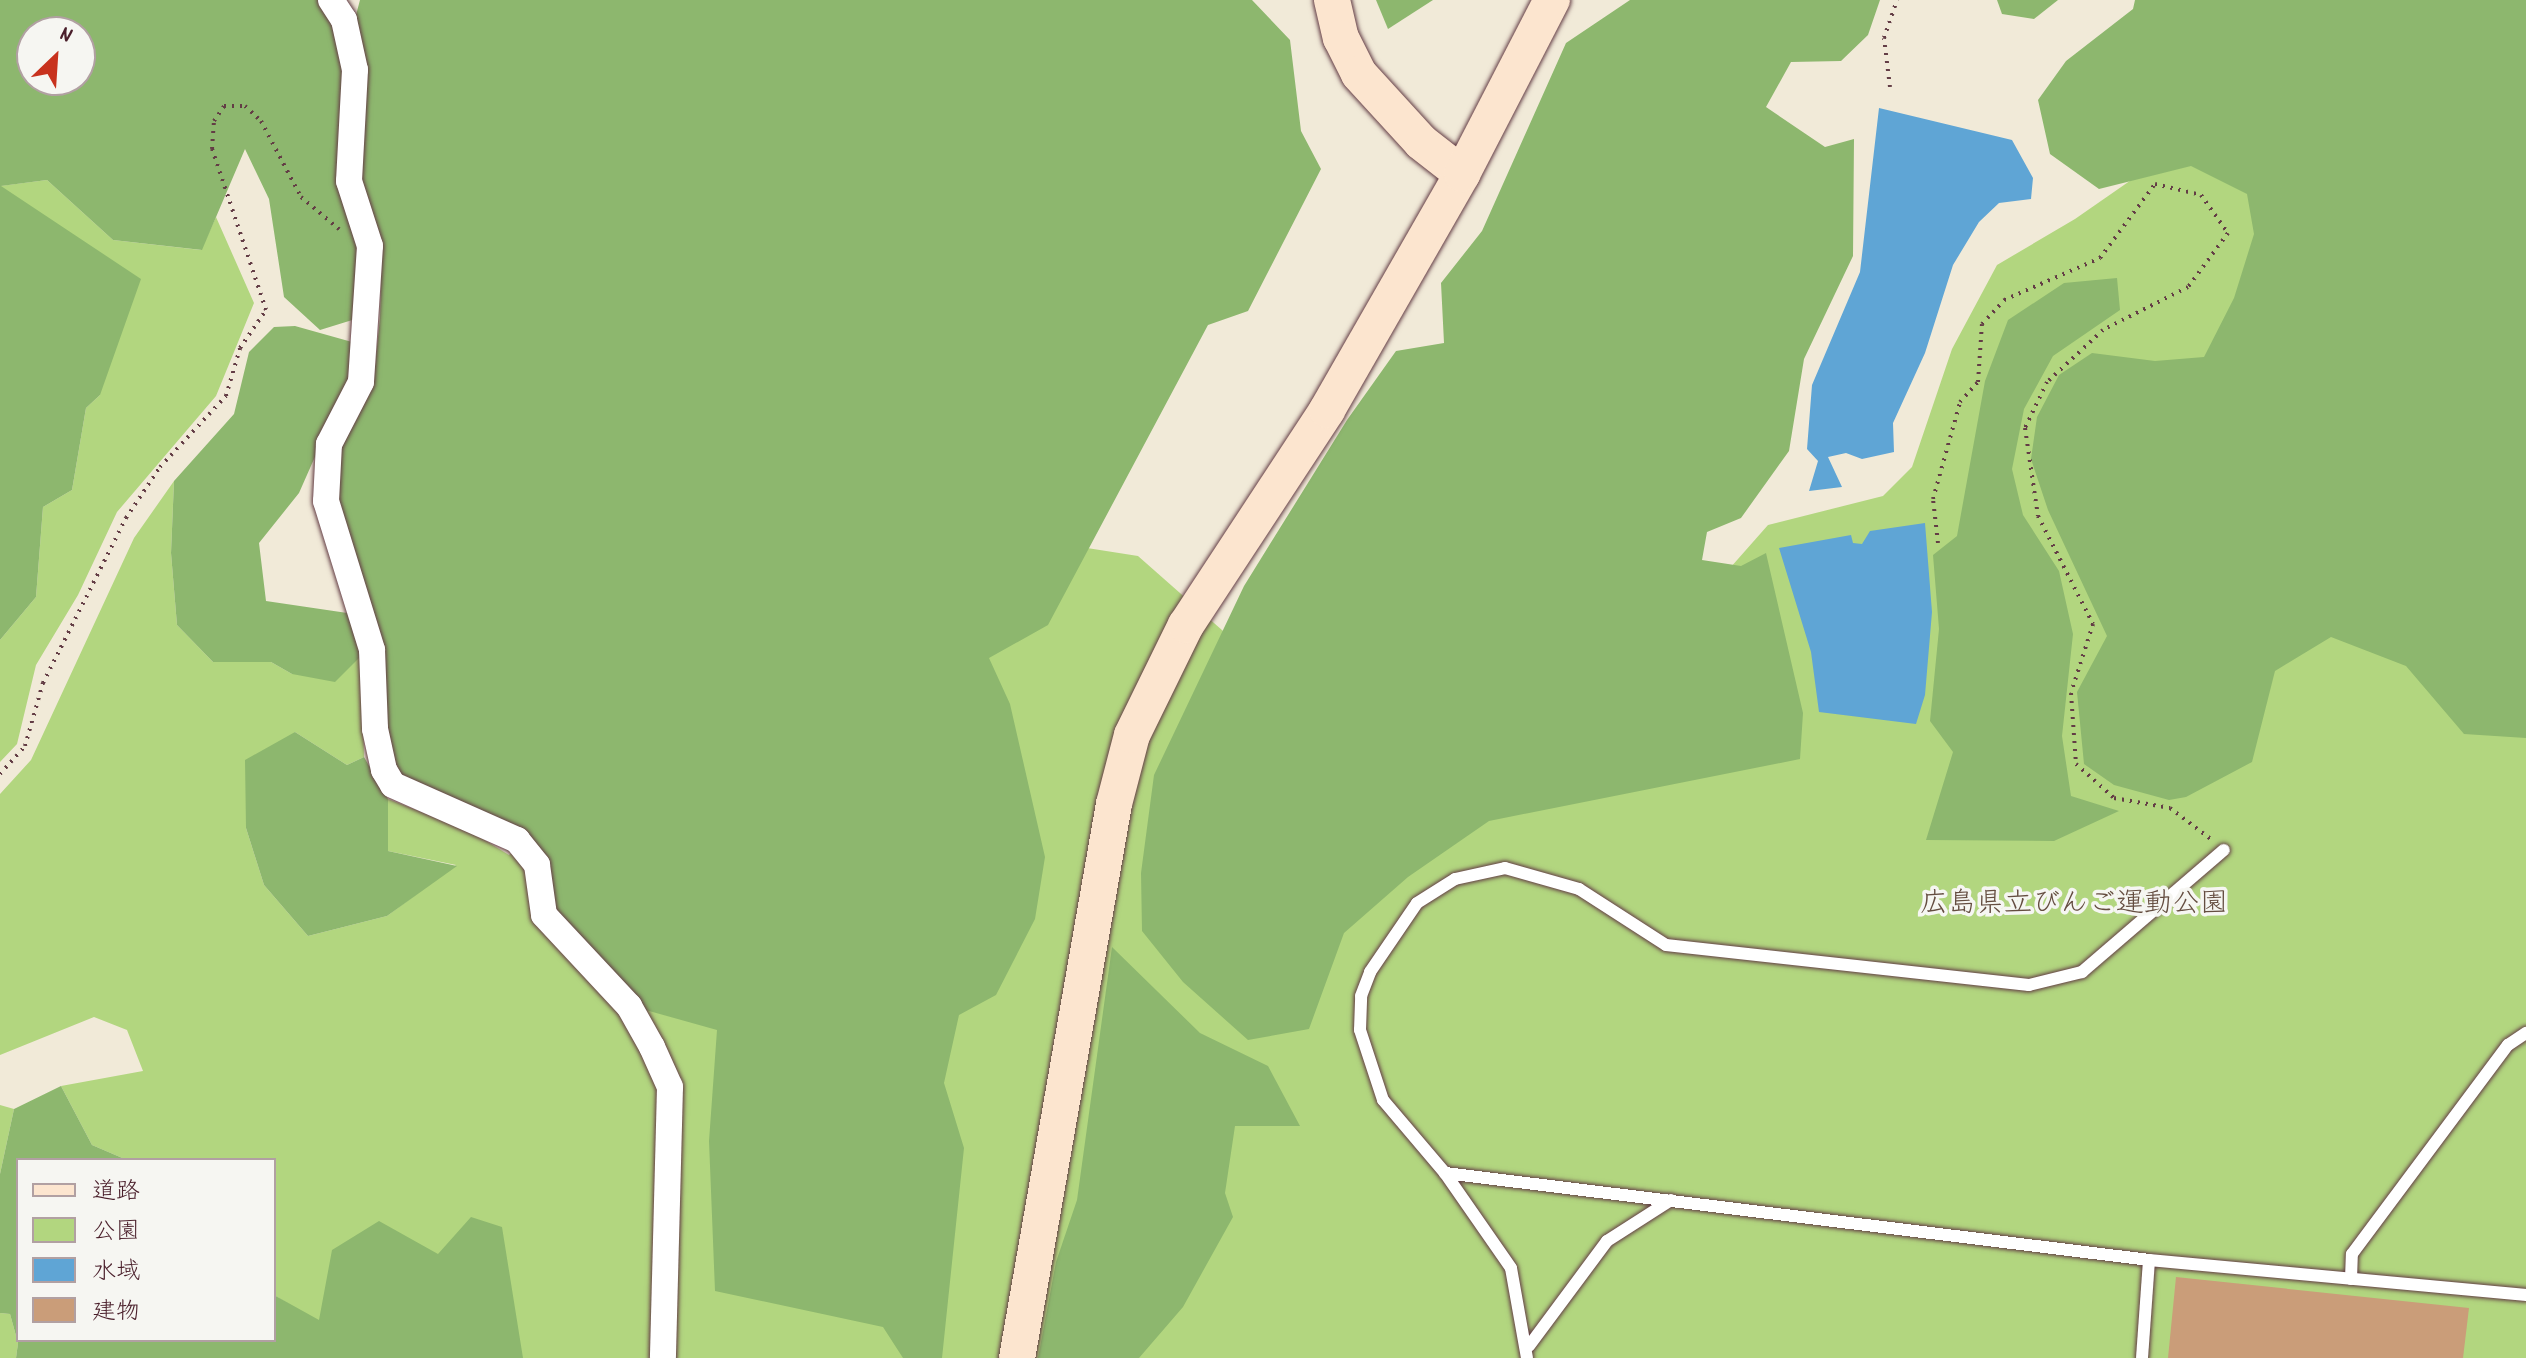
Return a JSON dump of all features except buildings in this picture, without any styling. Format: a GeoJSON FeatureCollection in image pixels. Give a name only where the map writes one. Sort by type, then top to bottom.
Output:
{"type":"FeatureCollection","features":[{"type":"Feature","properties":{"kind":"street"},"geometry":{"type":"LineString","coordinates":[[331,0],[344,20],[355,70],[349,181],[370,246],[361,382],[329,444],[325,488],[372,650],[375,729],[384,770],[393,785],[517,840],[537,865],[544,915],[629,1006],[652,1047],[670,1087],[663,1358]]}},
{"type":"Feature","properties":{"kind":"street"},"geometry":{"type":"LineString","coordinates":[[1332,0],[1341,38],[1359,74],[1421,142],[1462,174]]}},
{"type":"Feature","properties":{"kind":"street"},"geometry":{"type":"LineString","coordinates":[[1017,1358],[1114,804],[1132,735],[1186,625],[1327,410],[1462,174],[1552,0]]}},
{"type":"Feature","properties":{"kind":"lane"},"geometry":{"type":"LineString","coordinates":[[1528,1352],[1511,1268],[1445,1173],[1383,1100],[1360,1030],[1361,996],[1385,945],[1417,903],[1455,879],[1505,868],[1579,889],[1666,945],[2029,985],[2082,972],[2224,850]]}},
{"type":"Feature","properties":{"kind":"lane"},"geometry":{"type":"LineString","coordinates":[[2351,1279],[2352,1254],[2508,1045],[2526,1033]]}},
{"type":"Feature","properties":{"kind":"lane"},"geometry":{"type":"LineString","coordinates":[[1445,1173],[2149,1260],[2526,1295]]}},
{"type":"Feature","properties":{"kind":"lane"},"geometry":{"type":"LineString","coordinates":[[1528,1352],[1607,1241],[1671,1200]]}},
{"type":"Feature","properties":{"kind":"lane"},"geometry":{"type":"LineString","coordinates":[[2142,1358],[2149,1260]]}},
{"type":"Feature","properties":{"kind":"path"},"geometry":{"type":"LineString","coordinates":[[1890,87],[1884,38],[1897,0]]}},
{"type":"Feature","properties":{"kind":"path"},"geometry":{"type":"LineString","coordinates":[[0,774],[25,746],[43,683],[126,518],[160,467],[226,396],[240,348],[266,310],[212,149],[214,121],[224,106],[245,106],[261,121],[301,197],[325,221],[370,246]]}},
{"type":"Feature","properties":{"kind":"path"},"geometry":{"type":"LineString","coordinates":[[1938,543],[1933,499],[1960,402],[1978,382],[1982,324],[2004,300],[2100,258],[2155,184],[2201,195],[2228,233],[2188,287],[2103,330],[2047,382],[2025,428],[2038,516],[2093,624],[2071,693],[2076,764],[2114,798],[2170,808],[2224,850]]}},
{"type":"Feature","properties":{"kind":"green space"},"geometry":{"type":"Polygon","coordinates":[[[0,0],[324,0],[339,22],[364,247],[362,317],[320,330],[284,297],[269,199],[245,149],[202,250],[113,240],[47,180],[1,186],[141,279],[100,395],[86,408],[72,490],[43,507],[36,597],[0,640],[0,0]]]}},
{"type":"Feature","properties":{"kind":"green space"},"geometry":{"type":"Polygon","coordinates":[[[360,0],[1252,0],[1290,40],[1301,131],[1321,169],[1248,311],[1208,325],[1048,625],[989,658],[1010,704],[1045,857],[1035,919],[996,995],[959,1015],[944,1083],[964,1148],[942,1358],[903,1358],[883,1327],[715,1291],[709,1141],[717,1030],[642,1009],[555,910],[525,830],[434,793],[402,776],[396,765],[338,499],[341,448],[373,385],[380,318],[382,244],[361,180],[367,68],[356,15],[360,0]]]}},
{"type":"Feature","properties":{"kind":"green space"},"geometry":{"type":"Polygon","coordinates":[[[1376,0],[1433,0],[1388,29],[1376,0]]]}},
{"type":"Feature","properties":{"kind":"green space"},"geometry":{"type":"Polygon","coordinates":[[[1630,0],[1880,0],[1868,35],[1841,61],[1791,62],[1766,107],[1825,147],[1854,139],[1853,256],[1804,359],[1789,451],[1741,518],[1707,532],[1702,560],[1741,566],[1766,553],[1803,713],[1800,759],[1489,821],[1408,877],[1344,933],[1309,1029],[1248,1040],[1183,982],[1142,931],[1141,873],[1154,775],[1244,586],[1347,420],[1396,351],[1444,343],[1441,283],[1482,231],[1566,43],[1630,0]]]}},
{"type":"Feature","properties":{"kind":"green space"},"geometry":{"type":"Polygon","coordinates":[[[1997,0],[2058,0],[2034,19],[2002,14],[1997,0]]]}},
{"type":"Feature","properties":{"kind":"green space"},"geometry":{"type":"Polygon","coordinates":[[[2135,0],[2526,0],[2526,738],[2464,734],[2406,666],[2331,637],[2275,671],[2252,762],[2186,797],[2169,800],[2114,785],[2084,764],[2077,692],[2107,636],[2048,510],[2031,459],[2037,417],[2059,375],[2092,353],[2155,361],[2204,357],[2234,298],[2254,234],[2247,194],[2191,166],[2099,189],[2050,154],[2038,100],[2066,61],[2133,9],[2135,0]]]}},
{"type":"Feature","properties":{"kind":"green space","name":"広島県立びんご運動公園"},"geometry":{"type":"Polygon","coordinates":[[[2196,135],[2526,369],[2526,1358],[271,1358],[292,1306],[276,1296],[276,1158],[122,1158],[92,1145],[61,1086],[143,1071],[127,1030],[94,1017],[0,1055],[0,794],[31,760],[134,538],[174,481],[171,553],[177,625],[213,662],[271,662],[292,674],[362,655],[364,757],[347,765],[295,732],[246,828],[264,885],[308,936],[387,916],[456,865],[388,851],[388,799],[470,831],[509,855],[568,804],[1017,537],[1138,556],[1248,653],[1700,602],[1768,525],[1883,496],[1912,467],[1952,349],[1997,265],[2075,219],[2196,135]]]}},
{"type":"Feature","properties":{"kind":"green space"},"geometry":{"type":"Polygon","coordinates":[[[47,180],[113,240],[201,250],[216,217],[254,303],[216,396],[117,512],[78,595],[36,665],[17,744],[0,762],[0,640],[36,597],[43,507],[72,490],[86,408],[100,395],[0,186],[47,180]]]}},
{"type":"Feature","properties":{"kind":"green space"},"geometry":{"type":"Polygon","coordinates":[[[2117,278],[2120,310],[2053,356],[2024,409],[2012,469],[2023,515],[2059,571],[2073,634],[2062,736],[2071,796],[2119,811],[2054,841],[1926,840],[1953,752],[1930,721],[1939,629],[1933,555],[1957,536],[1985,381],[2008,320],[2064,283],[2117,278]]]}},
{"type":"Feature","properties":{"kind":"green space"},"geometry":{"type":"Polygon","coordinates":[[[295,326],[352,342],[348,382],[299,493],[259,543],[266,601],[354,614],[362,655],[335,682],[292,674],[271,662],[213,662],[177,625],[171,553],[174,481],[234,414],[249,352],[274,327],[295,326]]]}},
{"type":"Feature","properties":{"kind":"green space"},"geometry":{"type":"Polygon","coordinates":[[[295,732],[347,765],[364,757],[388,799],[388,851],[457,866],[387,916],[308,936],[264,885],[246,828],[245,760],[295,732]]]}},
{"type":"Feature","properties":{"kind":"green space"},"geometry":{"type":"Polygon","coordinates":[[[1112,947],[1200,1033],[1268,1066],[1300,1126],[1235,1126],[1225,1193],[1233,1217],[1183,1307],[1139,1358],[1038,1358],[1056,1262],[1077,1200],[1112,947]]]}},
{"type":"Feature","properties":{"kind":"green space"},"geometry":{"type":"Polygon","coordinates":[[[61,1086],[92,1145],[122,1158],[16,1158],[16,1336],[10,1314],[0,1313],[0,1174],[14,1109],[61,1086]]]}},
{"type":"Feature","properties":{"kind":"green space"},"geometry":{"type":"Polygon","coordinates":[[[0,1105],[14,1109],[0,1174],[0,1105]]]}},
{"type":"Feature","properties":{"kind":"green space"},"geometry":{"type":"Polygon","coordinates":[[[471,1217],[502,1227],[523,1358],[16,1358],[18,1343],[276,1342],[276,1296],[319,1320],[332,1250],[379,1221],[438,1254],[471,1217]]]}},
{"type":"Feature","properties":{"kind":"green space"},"geometry":{"type":"Polygon","coordinates":[[[0,1313],[10,1314],[18,1343],[16,1358],[0,1358],[0,1313]]]}},
{"type":"Feature","properties":{"kind":"water"},"geometry":{"type":"Polygon","coordinates":[[[1879,108],[2012,140],[2033,178],[2031,199],[1999,203],[1979,222],[1953,265],[1925,353],[1893,423],[1894,452],[1862,459],[1846,453],[1828,457],[1842,487],[1809,491],[1818,461],[1807,449],[1812,385],[1860,272],[1879,108]]]}},
{"type":"Feature","properties":{"kind":"water"},"geometry":{"type":"Polygon","coordinates":[[[1925,523],[1932,612],[1925,695],[1916,724],[1819,712],[1811,652],[1779,548],[1851,535],[1853,543],[1862,544],[1870,531],[1925,523]]]}}]}
